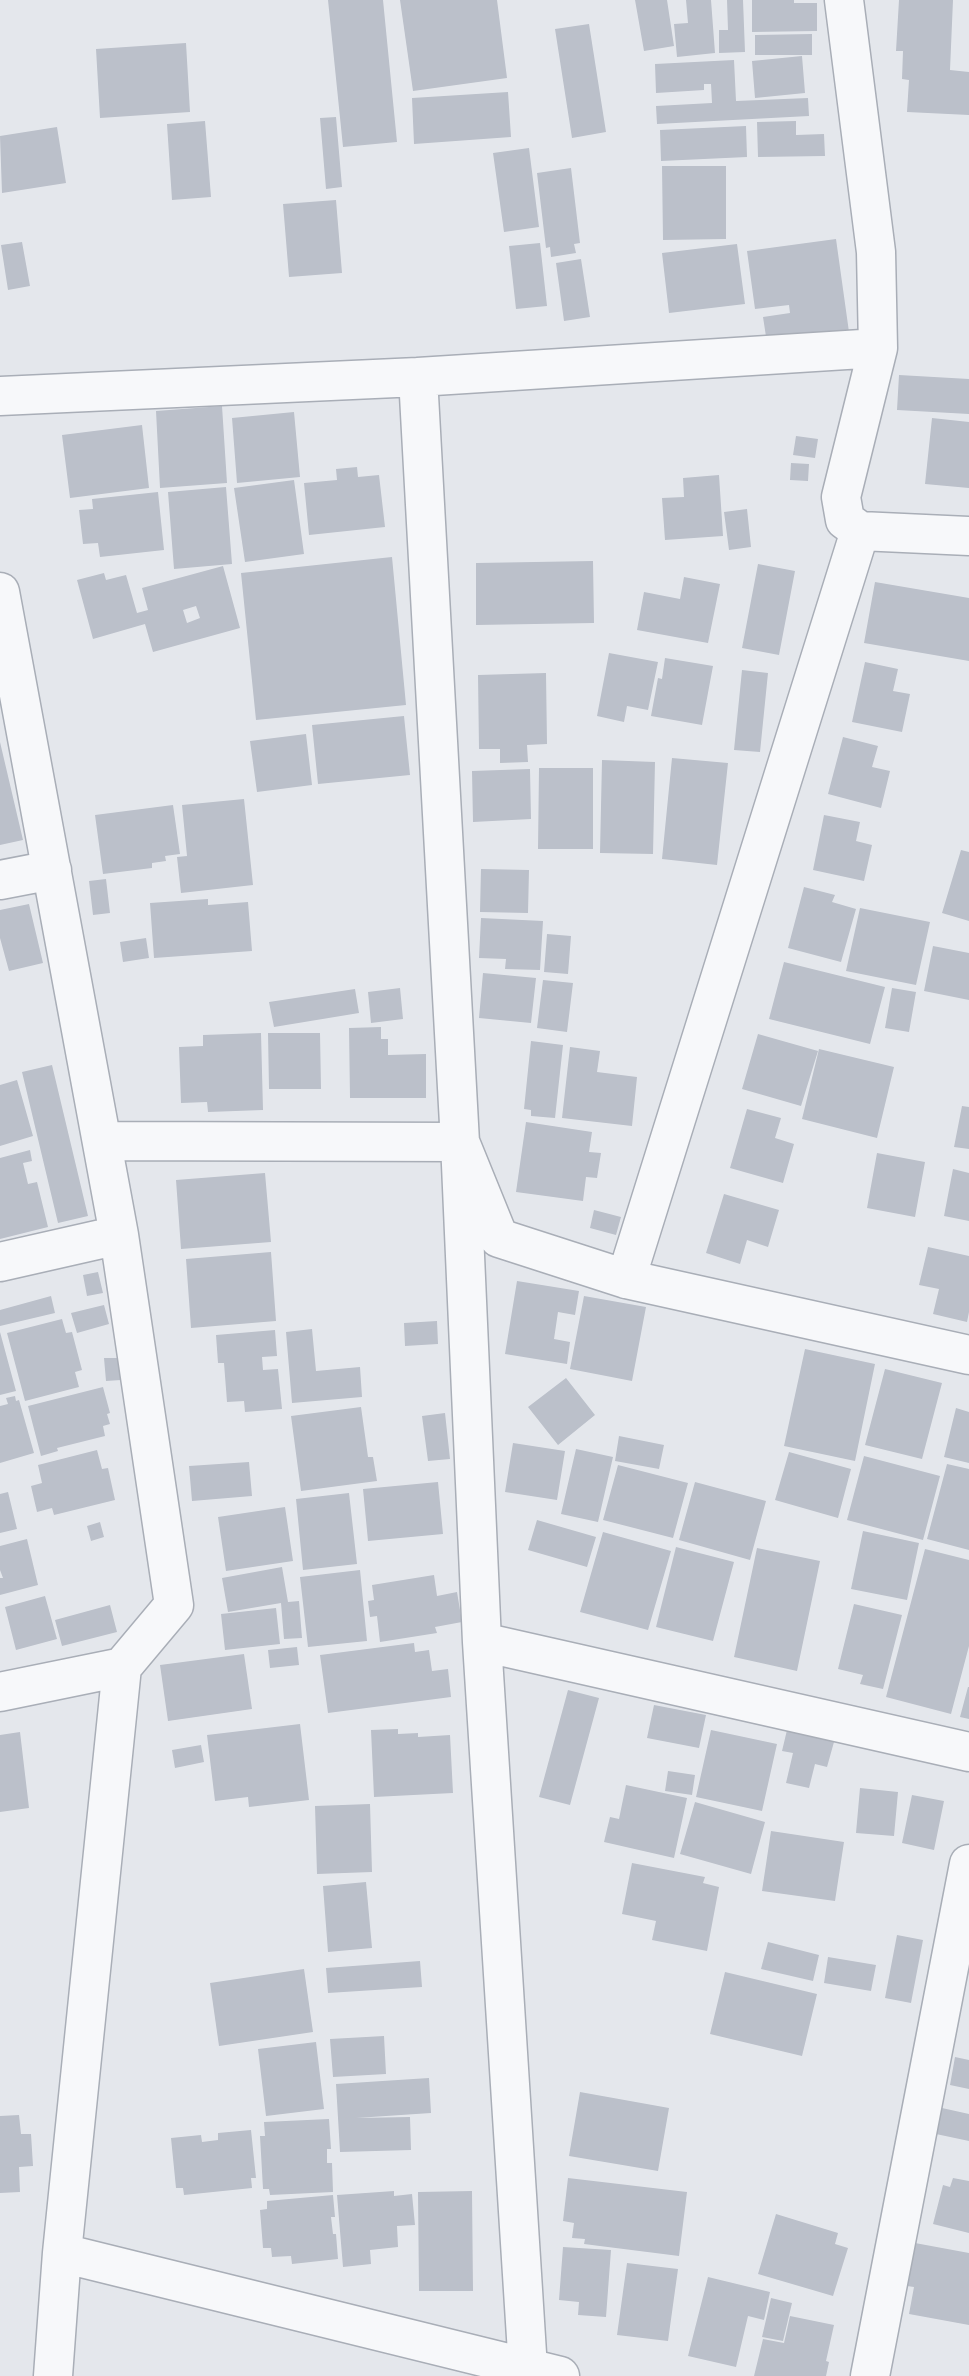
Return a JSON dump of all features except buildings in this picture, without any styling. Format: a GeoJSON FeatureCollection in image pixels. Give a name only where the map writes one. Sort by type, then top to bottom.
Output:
{"type":"FeatureCollection","features":[{"type":"Feature","properties":{"kind":"street"},"geometry":{"type":"LineString","coordinates":[[844,0],[876,252],[878,348],[841,497],[845,520],[860,531],[969,536]]}},
{"type":"Feature","properties":{"kind":"street"},"geometry":{"type":"LineString","coordinates":[[0,396],[418,377],[878,348]]}},
{"type":"Feature","properties":{"kind":"street"},"geometry":{"type":"LineString","coordinates":[[62,2252],[544,2372],[482,1642],[460,1142],[418,377]]}},
{"type":"Feature","properties":{"kind":"street"},"geometry":{"type":"LineString","coordinates":[[626,1279],[860,531]]}},
{"type":"Feature","properties":{"kind":"street"},"geometry":{"type":"LineString","coordinates":[[0,592],[119,1235],[174,1605],[122,1667],[62,2252],[53,2376]]}},
{"type":"Feature","properties":{"kind":"street"},"geometry":{"type":"LineString","coordinates":[[0,880],[52,870]]}},
{"type":"Feature","properties":{"kind":"street"},"geometry":{"type":"LineString","coordinates":[[102,1141],[460,1142]]}},
{"type":"Feature","properties":{"kind":"street"},"geometry":{"type":"LineString","coordinates":[[460,1142],[499,1238],[626,1279],[969,1355]]}},
{"type":"Feature","properties":{"kind":"street"},"geometry":{"type":"LineString","coordinates":[[0,1262],[119,1235]]}},
{"type":"Feature","properties":{"kind":"street"},"geometry":{"type":"LineString","coordinates":[[482,1642],[969,1752]]}},
{"type":"Feature","properties":{"kind":"street"},"geometry":{"type":"LineString","coordinates":[[0,1692],[122,1667]]}},
{"type":"Feature","properties":{"kind":"street"},"geometry":{"type":"LineString","coordinates":[[870,2376],[969,1864]]}}]}
